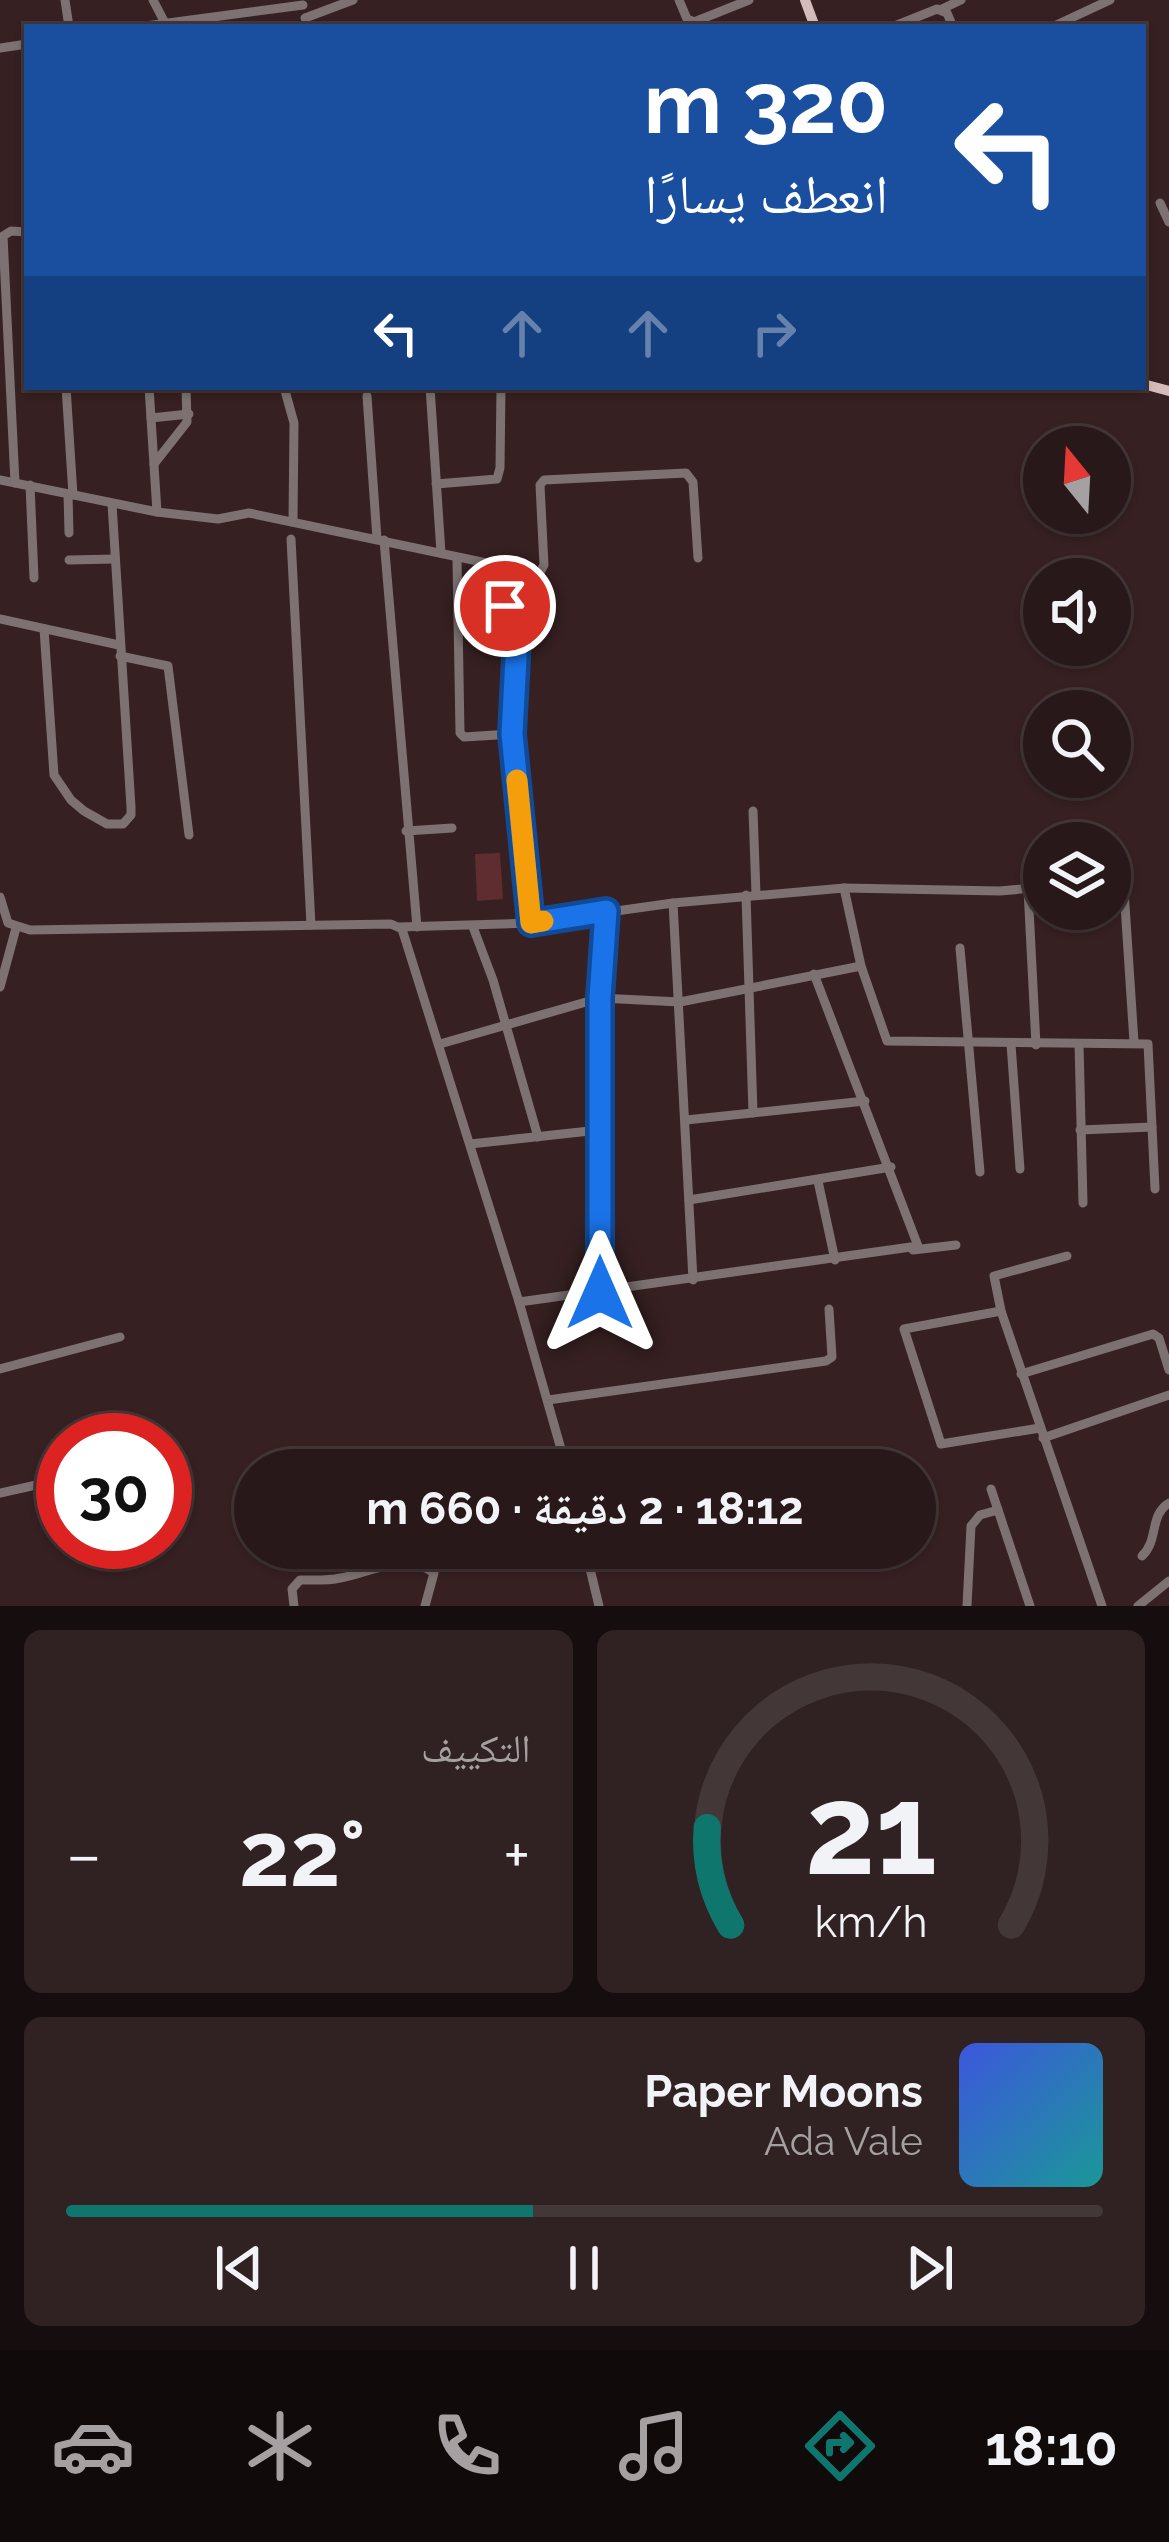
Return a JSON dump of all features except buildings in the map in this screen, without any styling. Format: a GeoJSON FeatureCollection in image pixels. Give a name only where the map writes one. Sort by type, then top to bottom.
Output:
{"type":"FeatureCollection","features":[{"type":"Feature","properties":{"kind":"street"},"geometry":{"type":"LineString","coordinates":[[154,0],[165,23]]}},
{"type":"Feature","properties":{"kind":"street"},"geometry":{"type":"LineString","coordinates":[[158,24],[303,3],[306,23],[353,0]]}},
{"type":"Feature","properties":{"kind":"street"},"geometry":{"type":"LineString","coordinates":[[679,0],[687,19],[694,22],[749,0]]}},
{"type":"Feature","properties":{"kind":"street"},"geometry":{"type":"LineString","coordinates":[[900,24],[961,0]]}},
{"type":"Feature","properties":{"kind":"street"},"geometry":{"type":"LineString","coordinates":[[1058,24],[1110,0]]}},
{"type":"Feature","properties":{"kind":"street"},"geometry":{"type":"LineString","coordinates":[[942,9],[951,24]]}},
{"type":"Feature","properties":{"kind":"street"},"geometry":{"type":"LineString","coordinates":[[1160,203],[1169,222]]}},
{"type":"Feature","properties":{"kind":"street"},"geometry":{"type":"LineString","coordinates":[[15,483],[3,236],[24,232]]}},
{"type":"Feature","properties":{"kind":"street"},"geometry":{"type":"LineString","coordinates":[[66,390],[69,533]]}},
{"type":"Feature","properties":{"kind":"street"},"geometry":{"type":"LineString","coordinates":[[149,390],[157,512]]}},
{"type":"Feature","properties":{"kind":"street"},"geometry":{"type":"LineString","coordinates":[[154,464],[180,435],[189,414],[186,390]]}},
{"type":"Feature","properties":{"kind":"street"},"geometry":{"type":"LineString","coordinates":[[285,390],[294,423],[293,522]]}},
{"type":"Feature","properties":{"kind":"street"},"geometry":{"type":"LineString","coordinates":[[430,390],[440,554]]}},
{"type":"Feature","properties":{"kind":"street"},"geometry":{"type":"LineString","coordinates":[[436,484],[497,479],[501,390]]}},
{"type":"Feature","properties":{"kind":"street"},"geometry":{"type":"LineString","coordinates":[[367,396],[417,927]]}},
{"type":"Feature","properties":{"kind":"street"},"geometry":{"type":"LineString","coordinates":[[151,418],[189,414]]}},
{"type":"Feature","properties":{"kind":"street"},"geometry":{"type":"LineString","coordinates":[[0,480],[157,512],[218,519],[249,513],[532,574],[543,572],[540,485],[544,480],[686,473],[693,482],[698,558]]}},
{"type":"Feature","properties":{"kind":"street"},"geometry":{"type":"LineString","coordinates":[[30,485],[34,578]]}},
{"type":"Feature","properties":{"kind":"street"},"geometry":{"type":"LineString","coordinates":[[44,629],[54,775],[71,800],[112,825],[123,824],[131,814],[112,504]]}},
{"type":"Feature","properties":{"kind":"street"},"geometry":{"type":"LineString","coordinates":[[291,538],[311,925]]}},
{"type":"Feature","properties":{"kind":"street"},"geometry":{"type":"LineString","coordinates":[[69,560],[115,559]]}},
{"type":"Feature","properties":{"kind":"street"},"geometry":{"type":"LineString","coordinates":[[457,560],[460,733],[464,737],[512,734]]}},
{"type":"Feature","properties":{"kind":"street"},"geometry":{"type":"LineString","coordinates":[[458,603],[505,606],[518,615],[512,734],[531,923]]}},
{"type":"Feature","properties":{"kind":"street"},"geometry":{"type":"LineString","coordinates":[[0,620],[168,665],[188,835]]}},
{"type":"Feature","properties":{"kind":"street"},"geometry":{"type":"LineString","coordinates":[[752,811],[748,987],[753,1113]]}},
{"type":"Feature","properties":{"kind":"street"},"geometry":{"type":"LineString","coordinates":[[406,831],[452,828]]}},
{"type":"Feature","properties":{"kind":"street"},"geometry":{"type":"LineString","coordinates":[[9,928],[163,931],[311,925],[473,926],[531,923],[751,894],[844,888],[1023,889]]}},
{"type":"Feature","properties":{"kind":"street"},"geometry":{"type":"LineString","coordinates":[[844,888],[861,966],[887,1041],[1134,1042],[1150,1046],[1155,1189]]}},
{"type":"Feature","properties":{"kind":"street"},"geometry":{"type":"LineString","coordinates":[[0,897],[9,928],[0,987]]}},
{"type":"Feature","properties":{"kind":"street"},"geometry":{"type":"LineString","coordinates":[[674,903],[693,1280]]}},
{"type":"Feature","properties":{"kind":"street"},"geometry":{"type":"LineString","coordinates":[[600,1293],[600,998],[606,911]]}},
{"type":"Feature","properties":{"kind":"street"},"geometry":{"type":"LineString","coordinates":[[473,926],[538,1137]]}},
{"type":"Feature","properties":{"kind":"street"},"geometry":{"type":"LineString","coordinates":[[399,927],[440,1044],[561,1449]]}},
{"type":"Feature","properties":{"kind":"street"},"geometry":{"type":"LineString","coordinates":[[1030,930],[1036,1045]]}},
{"type":"Feature","properties":{"kind":"street"},"geometry":{"type":"LineString","coordinates":[[1127,930],[1134,1042]]}},
{"type":"Feature","properties":{"kind":"street"},"geometry":{"type":"LineString","coordinates":[[960,948],[980,1172]]}},
{"type":"Feature","properties":{"kind":"street"},"geometry":{"type":"LineString","coordinates":[[440,1044],[600,998],[680,1002],[861,966]]}},
{"type":"Feature","properties":{"kind":"street"},"geometry":{"type":"LineString","coordinates":[[814,974],[919,1240],[913,1250]]}},
{"type":"Feature","properties":{"kind":"street"},"geometry":{"type":"LineString","coordinates":[[1011,1044],[1020,1169]]}},
{"type":"Feature","properties":{"kind":"street"},"geometry":{"type":"LineString","coordinates":[[1079,1044],[1083,1203]]}},
{"type":"Feature","properties":{"kind":"street"},"geometry":{"type":"LineString","coordinates":[[686,1120],[865,1101]]}},
{"type":"Feature","properties":{"kind":"street"},"geometry":{"type":"LineString","coordinates":[[1080,1130],[1153,1126]]}},
{"type":"Feature","properties":{"kind":"street"},"geometry":{"type":"LineString","coordinates":[[470,1144],[599,1130]]}},
{"type":"Feature","properties":{"kind":"street"},"geometry":{"type":"LineString","coordinates":[[689,1200],[891,1167]]}},
{"type":"Feature","properties":{"kind":"street"},"geometry":{"type":"LineString","coordinates":[[818,1181],[835,1260]]}},
{"type":"Feature","properties":{"kind":"street"},"geometry":{"type":"LineString","coordinates":[[519,1302],[956,1245]]}},
{"type":"Feature","properties":{"kind":"street"},"geometry":{"type":"LineString","coordinates":[[1067,1256],[994,1276],[1021,1374],[1102,1606]]}},
{"type":"Feature","properties":{"kind":"street"},"geometry":{"type":"LineString","coordinates":[[548,1400],[826,1360],[834,1352],[830,1309]]}},
{"type":"Feature","properties":{"kind":"street"},"geometry":{"type":"LineString","coordinates":[[1001,1311],[904,1329],[939,1441],[944,1444],[1042,1433],[1169,1395]]}},
{"type":"Feature","properties":{"kind":"street"},"geometry":{"type":"LineString","coordinates":[[1021,1374],[1153,1334],[1159,1338],[1169,1370]]}},
{"type":"Feature","properties":{"kind":"street"},"geometry":{"type":"LineString","coordinates":[[0,1369],[120,1337]]}},
{"type":"Feature","properties":{"kind":"street"},"geometry":{"type":"LineString","coordinates":[[0,1493],[36,1485]]}},
{"type":"Feature","properties":{"kind":"street"},"geometry":{"type":"LineString","coordinates":[[992,1489],[1030,1606]]}},
{"type":"Feature","properties":{"kind":"street"},"geometry":{"type":"LineString","coordinates":[[1142,1556],[1153,1544],[1159,1511],[1169,1503]]}},
{"type":"Feature","properties":{"kind":"street"},"geometry":{"type":"LineString","coordinates":[[967,1606],[971,1526],[980,1516],[998,1510]]}},
{"type":"Feature","properties":{"kind":"street"},"geometry":{"type":"LineString","coordinates":[[294,1606],[292,1589],[300,1580],[347,1577],[402,1562],[434,1573],[425,1606]]}},
{"type":"Feature","properties":{"kind":"street"},"geometry":{"type":"LineString","coordinates":[[590,1569],[599,1606]]}},
{"type":"Feature","properties":{"kind":"street"},"geometry":{"type":"LineString","coordinates":[[1138,1606],[1169,1581]]}},
{"type":"Feature","properties":{"kind":"street"},"geometry":{"type":"LineString","coordinates":[[1150,1596],[1164,1606]]}},
{"type":"Feature","properties":{"kind":"shaded area"},"geometry":{"type":"Polygon","coordinates":[[[500,853],[503,899],[477,901],[475,854],[500,853]]]}},
{"type":"Feature","properties":{"kind":"slow traffic"},"geometry":{"type":"LineString","coordinates":[[517,780],[531,923],[543,921]]}},
{"type":"Feature","properties":{"kind":"route"},"geometry":{"type":"LineString","coordinates":[[505,606],[518,615],[512,734],[531,923],[606,911],[600,998],[600,1293]]}}]}
